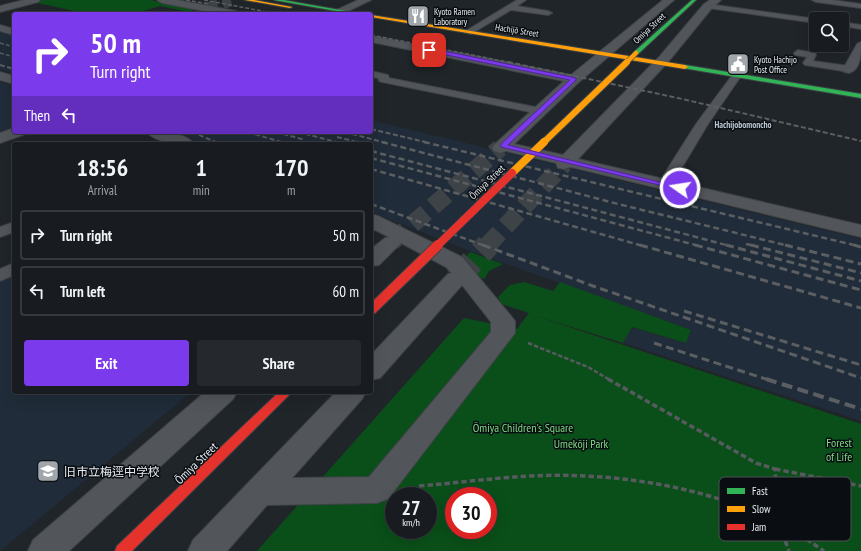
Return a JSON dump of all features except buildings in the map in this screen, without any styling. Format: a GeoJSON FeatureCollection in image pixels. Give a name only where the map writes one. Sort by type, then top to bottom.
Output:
{"type":"FeatureCollection","features":[{"type":"Feature","properties":{"kind":"street"},"geometry":{"type":"LineString","coordinates":[[0,8],[35,0]]}},
{"type":"Feature","properties":{"kind":"street"},"geometry":{"type":"LineString","coordinates":[[162,0],[225,12]]}},
{"type":"Feature","properties":{"kind":"street"},"geometry":{"type":"LineString","coordinates":[[247,0],[326,12]]}},
{"type":"Feature","properties":{"kind":"street"},"geometry":{"type":"LineString","coordinates":[[276,0],[329,12]]}},
{"type":"Feature","properties":{"kind":"street"},"geometry":{"type":"LineString","coordinates":[[336,12],[366,0]]}},
{"type":"Feature","properties":{"kind":"street"},"geometry":{"type":"LineString","coordinates":[[669,0],[574,79],[502,147],[861,230]]}},
{"type":"Feature","properties":{"kind":"street","name":"Omiya Street"},"geometry":{"type":"LineString","coordinates":[[636,53],[694,0]]}},
{"type":"Feature","properties":{"kind":"street"},"geometry":{"type":"LineString","coordinates":[[566,163],[660,63],[712,3]]}},
{"type":"Feature","properties":{"kind":"street","name":"Hachijō Street"},"geometry":{"type":"LineString","coordinates":[[373,16],[468,32],[601,58]]}},
{"type":"Feature","properties":{"kind":"street","name":"Hachijō Street"},"geometry":{"type":"LineString","coordinates":[[373,21],[601,58],[660,63],[861,96]]}},
{"type":"Feature","properties":{"kind":"street"},"geometry":{"type":"LineString","coordinates":[[0,28],[12,31]]}},
{"type":"Feature","properties":{"kind":"street"},"geometry":{"type":"LineString","coordinates":[[373,39],[574,79]]}},
{"type":"Feature","properties":{"kind":"street"},"geometry":{"type":"LineString","coordinates":[[849,69],[861,46]]}},
{"type":"Feature","properties":{"kind":"street","name":"Ōmiya Street"},"geometry":{"type":"LineString","coordinates":[[373,308],[636,53]]}},
{"type":"Feature","properties":{"kind":"street"},"geometry":{"type":"LineString","coordinates":[[0,76],[12,79]]}},
{"type":"Feature","properties":{"kind":"street"},"geometry":{"type":"LineString","coordinates":[[0,138],[12,134]]}},
{"type":"Feature","properties":{"kind":"street"},"geometry":{"type":"LineString","coordinates":[[161,134],[181,142]]}},
{"type":"Feature","properties":{"kind":"street"},"geometry":{"type":"LineString","coordinates":[[260,492],[377,490],[503,333],[503,321],[484,296],[454,262],[373,221]]}},
{"type":"Feature","properties":{"kind":"street"},"geometry":{"type":"LineString","coordinates":[[373,258],[392,242]]}},
{"type":"Feature","properties":{"kind":"street"},"geometry":{"type":"LineString","coordinates":[[373,369],[456,279]]}},
{"type":"Feature","properties":{"kind":"street"},"geometry":{"type":"LineString","coordinates":[[45,551],[221,394]]}},
{"type":"Feature","properties":{"kind":"street","name":"Ōmiya Street"},"geometry":{"type":"LineString","coordinates":[[122,551],[284,394]]}},
{"type":"Feature","properties":{"kind":"street"},"geometry":{"type":"LineString","coordinates":[[205,551],[350,394]]}},
{"type":"Feature","properties":{"kind":"lane"},"geometry":{"type":"LineString","coordinates":[[468,32],[522,0]]}},
{"type":"Feature","properties":{"kind":"lane"},"geometry":{"type":"LineString","coordinates":[[816,0],[861,6]]}},
{"type":"Feature","properties":{"kind":"lane"},"geometry":{"type":"LineString","coordinates":[[712,3],[809,20]]}},
{"type":"Feature","properties":{"kind":"lane"},"geometry":{"type":"LineString","coordinates":[[509,7],[548,13]]}},
{"type":"Feature","properties":{"kind":"lane"},"geometry":{"type":"LineString","coordinates":[[849,25],[861,27]]}},
{"type":"Feature","properties":{"kind":"lane"},"geometry":{"type":"LineString","coordinates":[[798,53],[812,55],[808,63],[849,69]]}},
{"type":"Feature","properties":{"kind":"lane"},"geometry":{"type":"LineString","coordinates":[[373,74],[385,77],[382,79]]}},
{"type":"Feature","properties":{"kind":"lane"},"geometry":{"type":"LineString","coordinates":[[665,184],[702,124],[736,76]]}},
{"type":"Feature","properties":{"kind":"lane"},"geometry":{"type":"LineString","coordinates":[[373,84],[382,79],[540,112]]}},
{"type":"Feature","properties":{"kind":"lane"},"geometry":{"type":"LineString","coordinates":[[0,233],[12,227]]}},
{"type":"Feature","properties":{"kind":"lane"},"geometry":{"type":"LineString","coordinates":[[0,276],[12,269]]}},
{"type":"Feature","properties":{"kind":"path"},"geometry":{"type":"LineString","coordinates":[[503,333],[588,367],[756,463],[775,469],[815,477]]}},
{"type":"Feature","properties":{"kind":"path"},"geometry":{"type":"LineString","coordinates":[[775,469],[775,477]]}},
{"type":"Feature","properties":{"kind":"path"},"geometry":{"type":"LineString","coordinates":[[377,490],[532,476],[599,477],[674,489],[719,500]]}},
{"type":"Feature","properties":{"kind":"path"},"geometry":{"type":"LineString","coordinates":[[851,484],[861,486]]}},
{"type":"Feature","properties":{"kind":"path"},"geometry":{"type":"LineString","coordinates":[[785,541],[789,551]]}},
{"type":"Feature","properties":{"kind":"path"},"geometry":{"type":"LineString","coordinates":[[808,541],[824,551]]}},
{"type":"Feature","properties":{"kind":"shaded area"},"geometry":{"type":"Polygon","coordinates":[[[0,31],[12,34],[12,73],[0,69],[0,31]]]}},
{"type":"Feature","properties":{"kind":"shaded area"},"geometry":{"type":"Polygon","coordinates":[[[0,82],[12,85],[12,130],[0,134],[0,82]]]}},
{"type":"Feature","properties":{"kind":"shaded area"},"geometry":{"type":"Polygon","coordinates":[[[373,120],[861,239],[861,421],[623,343],[631,327],[685,343],[691,330],[470,251],[373,213],[373,142],[198,142],[178,134],[373,134],[373,120]]]}},
{"type":"Feature","properties":{"kind":"shaded area","name":"旧市立梅逕中学校"},"geometry":{"type":"Polygon","coordinates":[[[12,273],[12,394],[189,394],[0,551],[0,280],[12,273]]]}},
{"type":"Feature","properties":{"kind":"green space"},"geometry":{"type":"Polygon","coordinates":[[[43,0],[150,0],[197,9],[189,12],[160,6],[140,12],[79,12],[33,2],[43,0]]]}},
{"type":"Feature","properties":{"kind":"green space"},"geometry":{"type":"Polygon","coordinates":[[[470,252],[503,264],[489,271],[484,279],[477,276],[472,266],[463,260],[470,252]]]}},
{"type":"Feature","properties":{"kind":"green space","name":"Umekōji Park"},"geometry":{"type":"Polygon","coordinates":[[[524,282],[553,291],[560,282],[691,330],[686,343],[632,327],[623,343],[530,314],[861,424],[861,551],[257,551],[464,318],[517,329],[529,313],[502,304],[498,297],[510,285],[524,282]]]}},
{"type":"Feature","properties":{"kind":"tunnel"},"geometry":{"type":"LineString","coordinates":[[207,8],[231,1]]}},
{"type":"Feature","properties":{"kind":"tunnel"},"geometry":{"type":"LineString","coordinates":[[392,242],[500,148]]}},
{"type":"Feature","properties":{"kind":"tunnel"},"geometry":{"type":"LineString","coordinates":[[487,246],[564,164]]}},
{"type":"Feature","properties":{"kind":"tunnel"},"geometry":{"type":"LineString","coordinates":[[456,279],[488,245]]}},
{"type":"Feature","properties":{"kind":"railway"},"geometry":{"type":"LineString","coordinates":[[186,0],[209,4]]}},
{"type":"Feature","properties":{"kind":"railway"},"geometry":{"type":"LineString","coordinates":[[204,0],[267,12]]}},
{"type":"Feature","properties":{"kind":"railway"},"geometry":{"type":"LineString","coordinates":[[373,35],[509,62]]}},
{"type":"Feature","properties":{"kind":"railway"},"geometry":{"type":"LineString","coordinates":[[0,43],[12,46]]}},
{"type":"Feature","properties":{"kind":"railway"},"geometry":{"type":"LineString","coordinates":[[0,53],[12,56]]}},
{"type":"Feature","properties":{"kind":"railway"},"geometry":{"type":"LineString","coordinates":[[509,62],[513,63]]}},
{"type":"Feature","properties":{"kind":"railway"},"geometry":{"type":"LineString","coordinates":[[509,62],[678,98],[861,141]]}},
{"type":"Feature","properties":{"kind":"railway"},"geometry":{"type":"LineString","coordinates":[[0,65],[12,68]]}},
{"type":"Feature","properties":{"kind":"railway"},"geometry":{"type":"LineString","coordinates":[[373,129],[429,143]]}},
{"type":"Feature","properties":{"kind":"railway"},"geometry":{"type":"LineString","coordinates":[[197,134],[216,142]]}},
{"type":"Feature","properties":{"kind":"railway"},"geometry":{"type":"LineString","coordinates":[[255,134],[281,142]]}},
{"type":"Feature","properties":{"kind":"railway"},"geometry":{"type":"LineString","coordinates":[[283,134],[305,140]]}},
{"type":"Feature","properties":{"kind":"railway"},"geometry":{"type":"LineString","coordinates":[[306,134],[336,142]]}},
{"type":"Feature","properties":{"kind":"railway"},"geometry":{"type":"LineString","coordinates":[[352,134],[386,143]]}},
{"type":"Feature","properties":{"kind":"railway"},"geometry":{"type":"LineString","coordinates":[[337,137],[357,142]]}},
{"type":"Feature","properties":{"kind":"railway"},"geometry":{"type":"LineString","coordinates":[[382,142],[618,204],[789,246]]}},
{"type":"Feature","properties":{"kind":"railway"},"geometry":{"type":"LineString","coordinates":[[424,142],[855,245]]}},
{"type":"Feature","properties":{"kind":"railway"},"geometry":{"type":"LineString","coordinates":[[373,152],[730,246]]}},
{"type":"Feature","properties":{"kind":"railway"},"geometry":{"type":"LineString","coordinates":[[373,159],[699,246]]}},
{"type":"Feature","properties":{"kind":"railway"},"geometry":{"type":"LineString","coordinates":[[373,170],[643,246]]}},
{"type":"Feature","properties":{"kind":"railway"},"geometry":{"type":"LineString","coordinates":[[373,205],[485,246]]}},
{"type":"Feature","properties":{"kind":"railway"},"geometry":{"type":"LineString","coordinates":[[746,244],[754,246]]}},
{"type":"Feature","properties":{"kind":"railway"},"geometry":{"type":"LineString","coordinates":[[483,245],[593,286],[861,378]]}},
{"type":"Feature","properties":{"kind":"railway"},"geometry":{"type":"LineString","coordinates":[[640,245],[861,308]]}},
{"type":"Feature","properties":{"kind":"railway"},"geometry":{"type":"LineString","coordinates":[[695,245],[861,290]]}},
{"type":"Feature","properties":{"kind":"railway"},"geometry":{"type":"LineString","coordinates":[[726,245],[861,281]]}},
{"type":"Feature","properties":{"kind":"railway"},"geometry":{"type":"LineString","coordinates":[[785,245],[789,246]]}},
{"type":"Feature","properties":{"kind":"railway"},"geometry":{"type":"LineString","coordinates":[[855,245],[861,247]]}},
{"type":"Feature","properties":{"kind":"railway"},"geometry":{"type":"LineString","coordinates":[[754,246],[861,273]]}},
{"type":"Feature","properties":{"kind":"railway"},"geometry":{"type":"LineString","coordinates":[[789,246],[861,264]]}},
{"type":"Feature","properties":{"kind":"railway"},"geometry":{"type":"LineString","coordinates":[[684,311],[861,365]]}},
{"type":"Feature","properties":{"kind":"railway"},"geometry":{"type":"LineString","coordinates":[[654,343],[769,380]]}},
{"type":"Feature","properties":{"kind":"railway"},"geometry":{"type":"LineString","coordinates":[[766,379],[861,409]]}},
{"type":"Feature","properties":{"kind":"traffic: fast"},"geometry":{"type":"LineString","coordinates":[[276,0],[349,12]]}},
{"type":"Feature","properties":{"kind":"traffic: fast"},"geometry":{"type":"LineString","coordinates":[[636,53],[694,0]]}},
{"type":"Feature","properties":{"kind":"traffic: fast"},"geometry":{"type":"LineString","coordinates":[[685,67],[861,96]]}},
{"type":"Feature","properties":{"kind":"traffic: slow"},"geometry":{"type":"LineString","coordinates":[[247,0],[290,7]]}},
{"type":"Feature","properties":{"kind":"traffic: slow"},"geometry":{"type":"LineString","coordinates":[[373,16],[685,67]]}},
{"type":"Feature","properties":{"kind":"traffic: slow"},"geometry":{"type":"LineString","coordinates":[[512,173],[636,53]]}},
{"type":"Feature","properties":{"kind":"traffic: jam"},"geometry":{"type":"LineString","coordinates":[[373,308],[512,173]]}},
{"type":"Feature","properties":{"kind":"traffic: jam"},"geometry":{"type":"LineString","coordinates":[[122,551],[284,394]]}},
{"type":"Feature","properties":{"kind":"place","name":"Kyoto Ramen Laboratory"},"geometry":{"type":"Point","coordinates":[418,16]}},
{"type":"Feature","properties":{"kind":"place","name":"Kyoto Hachijo Post Office"},"geometry":{"type":"Point","coordinates":[738,64]}},
{"type":"Feature","properties":{"kind":"place","name":"旧市立梅逕中学校"},"geometry":{"type":"Point","coordinates":[48,471]}},
{"type":"Feature","properties":{"kind":"district","name":"Hachijobomoncho"},"geometry":{"type":"Point","coordinates":[743,124]}},
{"type":"Feature","properties":{"kind":"route"},"geometry":{"type":"LineString","coordinates":[[429,50],[574,79],[504,146],[680,188]]}},
{"type":"Feature","properties":{"kind":"park label","name":"Ōmiya Children's Square"},"geometry":{"type":"Point","coordinates":[523,427]}},
{"type":"Feature","properties":{"kind":"park label","name":"Forest of Life"},"geometry":{"type":"Point","coordinates":[839,449]}}]}
